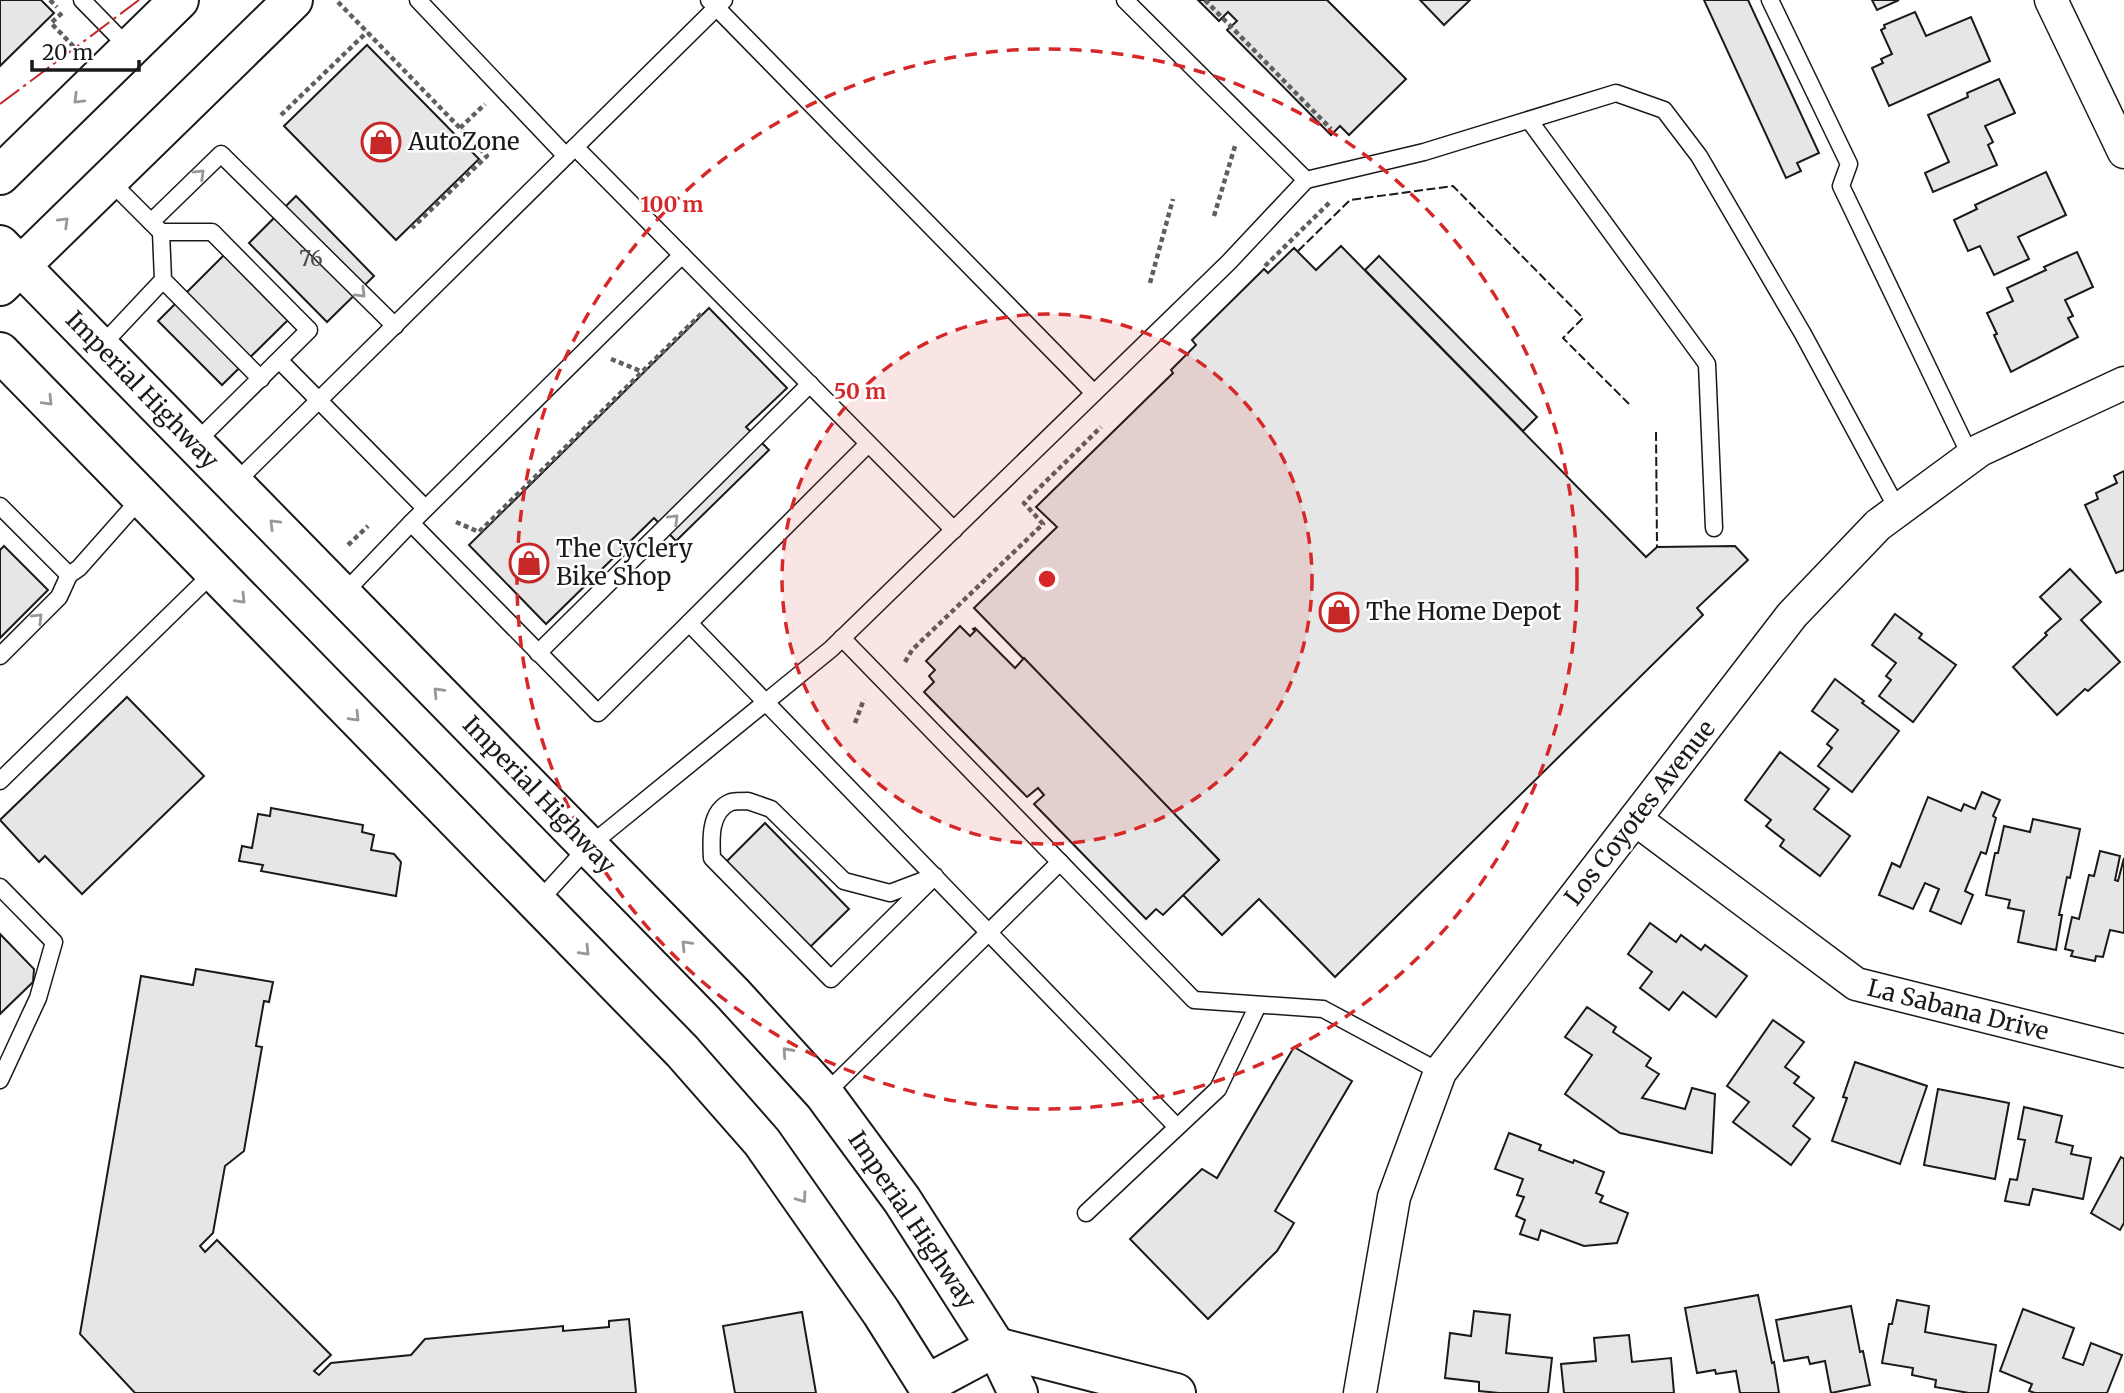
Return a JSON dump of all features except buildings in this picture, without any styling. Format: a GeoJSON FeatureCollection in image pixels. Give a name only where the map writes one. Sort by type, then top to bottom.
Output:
{"type":"FeatureCollection","features":[{"type":"Feature","properties":{"kind":"main road"},"geometry":{"type":"LineString","coordinates":[[0,175],[179,0]]}},
{"type":"Feature","properties":{"kind":"main road"},"geometry":{"type":"LineString","coordinates":[[7,265],[108,180],[293,0]]}},
{"type":"Feature","properties":{"kind":"main road","name":"Imperial Highway"},"geometry":{"type":"LineString","coordinates":[[7,265],[100,347],[195,443],[733,994],[824,1094],[902,1200],[996,1347],[1018,1393]]}},
{"type":"Feature","properties":{"kind":"main road"},"geometry":{"type":"LineString","coordinates":[[0,352],[682,1051],[762,1142],[881,1312],[930,1389],[996,1347],[1176,1393]]}},
{"type":"Feature","properties":{"kind":"street"},"geometry":{"type":"LineString","coordinates":[[2051,0],[2124,152]]}},
{"type":"Feature","properties":{"kind":"street","name":"Los Coyotes Avenue"},"geometry":{"type":"LineString","coordinates":[[1360,1393],[1394,1197],[1440,1072],[1792,615],[1878,525],[1980,450],[2124,383]]}},
{"type":"Feature","properties":{"kind":"street","name":"La Sabana Drive"},"geometry":{"type":"LineString","coordinates":[[1635,819],[1856,984],[2124,1051]]}},
{"type":"Feature","properties":{"kind":"lane"},"geometry":{"type":"LineString","coordinates":[[82,0],[130,49]]}},
{"type":"Feature","properties":{"kind":"lane"},"geometry":{"type":"LineString","coordinates":[[418,0],[571,151],[682,255],[954,530]]}},
{"type":"Feature","properties":{"kind":"lane"},"geometry":{"type":"LineString","coordinates":[[1125,0],[1306,180]]}},
{"type":"Feature","properties":{"kind":"lane"},"geometry":{"type":"LineString","coordinates":[[1770,0],[1849,164],[1841,186],[1970,457]]}},
{"type":"Feature","properties":{"kind":"lane"},"geometry":{"type":"LineString","coordinates":[[234,484],[396,326],[717,3],[1094,393]]}},
{"type":"Feature","properties":{"kind":"lane"},"geometry":{"type":"LineString","coordinates":[[537,903],[589,846],[842,639],[1229,262],[1306,180],[1424,152],[1616,93],[1664,110],[1699,156],[1803,334],[1898,510]]}},
{"type":"Feature","properties":{"kind":"lane"},"geometry":{"type":"LineString","coordinates":[[1529,120],[1707,364],[1714,528]]}},
{"type":"Feature","properties":{"kind":"lane"},"geometry":{"type":"LineString","coordinates":[[156,227],[221,153],[396,326]]}},
{"type":"Feature","properties":{"kind":"lane"},"geometry":{"type":"LineString","coordinates":[[108,180],[156,227],[163,280],[261,379]]}},
{"type":"Feature","properties":{"kind":"lane"},"geometry":{"type":"LineString","coordinates":[[156,227],[212,232],[309,330],[195,443]]}},
{"type":"Feature","properties":{"kind":"lane"},"geometry":{"type":"LineString","coordinates":[[342,595],[425,508],[682,255]]}},
{"type":"Feature","properties":{"kind":"lane"},"geometry":{"type":"LineString","coordinates":[[100,347],[163,280]]}},
{"type":"Feature","properties":{"kind":"lane"},"geometry":{"type":"LineString","coordinates":[[280,361],[425,508]]}},
{"type":"Feature","properties":{"kind":"lane"},"geometry":{"type":"LineString","coordinates":[[538,653],[810,384]]}},
{"type":"Feature","properties":{"kind":"lane"},"geometry":{"type":"LineString","coordinates":[[411,523],[598,713],[868,444]]}},
{"type":"Feature","properties":{"kind":"lane"},"geometry":{"type":"LineString","coordinates":[[0,656],[59,597],[69,575],[79,568],[142,497]]}},
{"type":"Feature","properties":{"kind":"lane"},"geometry":{"type":"LineString","coordinates":[[0,506],[69,575]]}},
{"type":"Feature","properties":{"kind":"lane"},"geometry":{"type":"LineString","coordinates":[[0,781],[214,572]]}},
{"type":"Feature","properties":{"kind":"lane"},"geometry":{"type":"LineString","coordinates":[[689,622],[1177,1127]]}},
{"type":"Feature","properties":{"kind":"lane"},"geometry":{"type":"LineString","coordinates":[[842,639],[1194,1000],[1324,1009],[1440,1072]]}},
{"type":"Feature","properties":{"kind":"lane"},"geometry":{"type":"LineString","coordinates":[[748,801],[771,809],[844,881],[890,893],[935,876],[831,979],[712,859],[711,836],[717,815],[730,803],[748,801]]}},
{"type":"Feature","properties":{"kind":"lane"},"geometry":{"type":"LineString","coordinates":[[824,1094],[1060,862]]}},
{"type":"Feature","properties":{"kind":"lane"},"geometry":{"type":"LineString","coordinates":[[0,887],[54,943],[38,998],[0,1080]]}},
{"type":"Feature","properties":{"kind":"lane"},"geometry":{"type":"LineString","coordinates":[[1086,1213],[1218,1089],[1258,1004]]}},
{"type":"Feature","properties":{"kind":"path"},"geometry":{"type":"LineString","coordinates":[[50,0],[63,13],[51,23],[77,50]]}},
{"type":"Feature","properties":{"kind":"path"},"geometry":{"type":"LineString","coordinates":[[1205,0],[1331,129]]}},
{"type":"Feature","properties":{"kind":"path"},"geometry":{"type":"LineString","coordinates":[[338,2],[487,156],[412,228]]}},
{"type":"Feature","properties":{"kind":"path"},"geometry":{"type":"LineString","coordinates":[[281,115],[367,32]]}},
{"type":"Feature","properties":{"kind":"path"},"geometry":{"type":"LineString","coordinates":[[1214,216],[1244,118]]}},
{"type":"Feature","properties":{"kind":"path"},"geometry":{"type":"LineString","coordinates":[[1150,283],[1173,199]]}},
{"type":"Feature","properties":{"kind":"path"},"geometry":{"type":"LineString","coordinates":[[1263,268],[1332,200]]}},
{"type":"Feature","properties":{"kind":"path"},"geometry":{"type":"LineString","coordinates":[[456,522],[479,532],[721,295]]}},
{"type":"Feature","properties":{"kind":"path"},"geometry":{"type":"LineString","coordinates":[[905,662],[912,650],[1043,524],[1024,503],[1110,418]]}},
{"type":"Feature","properties":{"kind":"path"},"geometry":{"type":"LineString","coordinates":[[855,723],[866,694]]}},
{"type":"Feature","properties":{"kind":"fence"},"geometry":{"type":"LineString","coordinates":[[1298,251],[1350,200],[1453,186],[1583,318],[1563,338],[1629,404]]}},
{"type":"Feature","properties":{"kind":"fence"},"geometry":{"type":"LineString","coordinates":[[1656,432],[1657,547]]}},
{"type":"Feature","properties":{"kind":"power"},"geometry":{"type":"LineString","coordinates":[[0,104],[139,0]]}},
{"type":"Feature","properties":{"kind":"place","name":"AutoZone"},"geometry":{"type":"Point","coordinates":[381,142]}},
{"type":"Feature","properties":{"kind":"place","name":"The Cyclery Bike Shop"},"geometry":{"type":"Point","coordinates":[529,563]}},
{"type":"Feature","properties":{"kind":"place","name":"The Home Depot"},"geometry":{"type":"Point","coordinates":[1339,612]}}]}
